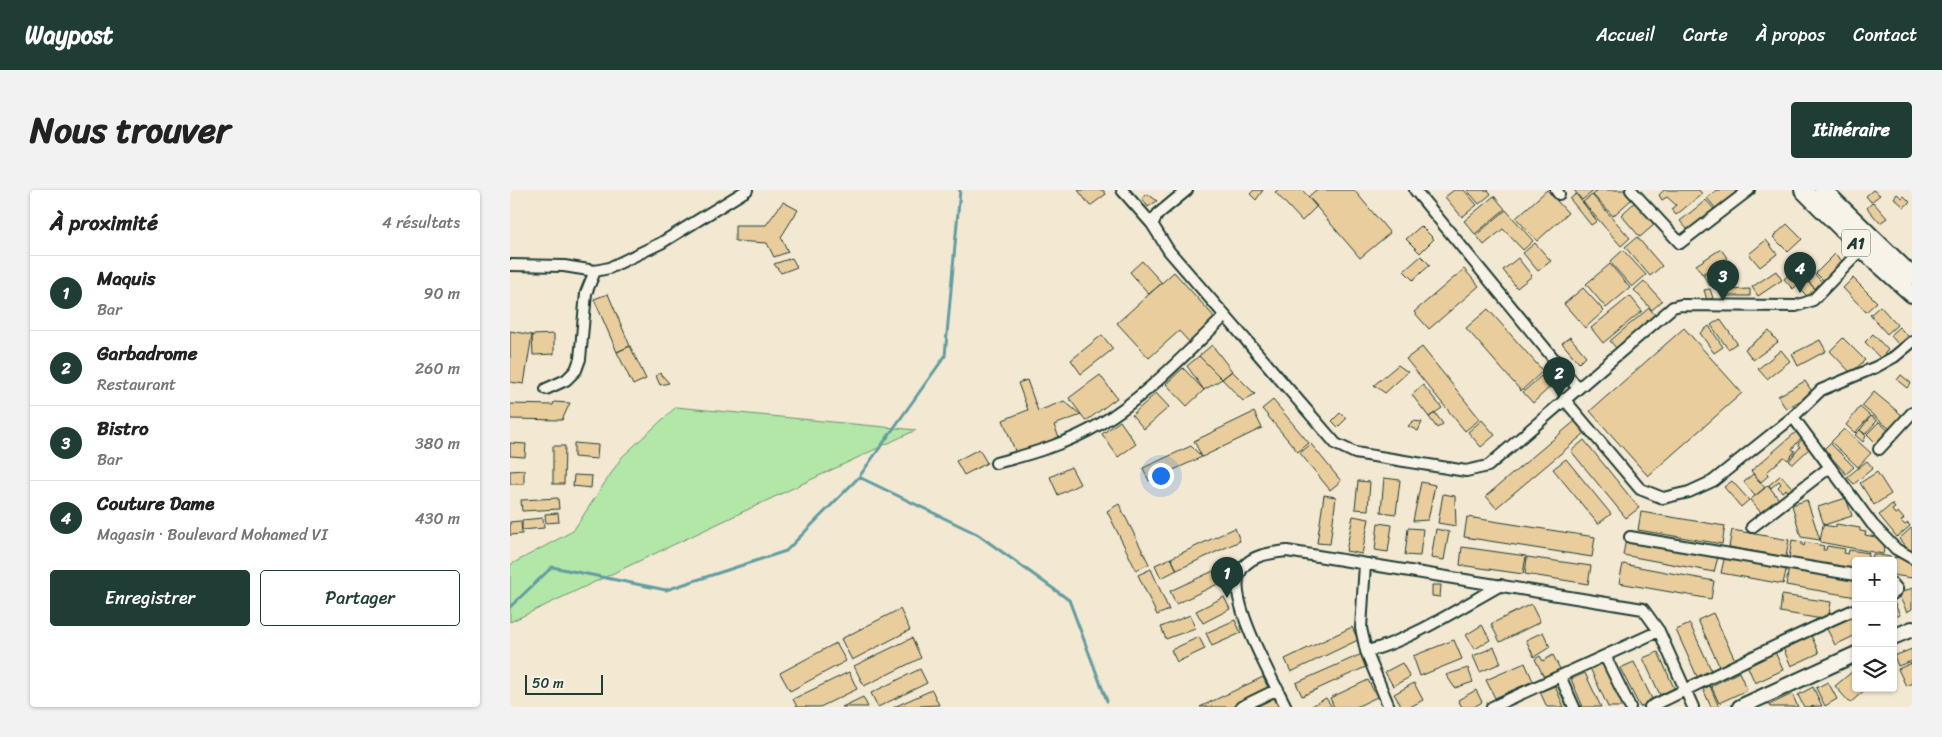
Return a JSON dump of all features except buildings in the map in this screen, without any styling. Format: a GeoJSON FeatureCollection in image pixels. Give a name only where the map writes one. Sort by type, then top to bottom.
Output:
{"type":"FeatureCollection","features":[{"type":"Feature","properties":{"kind":"main road","name":"A1"},"geometry":{"type":"LineString","coordinates":[[1803,190],[1862,249],[1912,294]]}},
{"type":"Feature","properties":{"kind":"main road","name":"A1"},"geometry":{"type":"LineString","coordinates":[[1827,191],[1912,276]]}},
{"type":"Feature","properties":{"kind":"street"},"geometry":{"type":"LineString","coordinates":[[510,265],[564,266],[595,271],[609,268],[661,243],[747,190]]}},
{"type":"Feature","properties":{"kind":"street"},"geometry":{"type":"LineString","coordinates":[[1122,190],[1152,224],[1168,251],[1336,444],[1355,453],[1466,471],[1488,466],[1673,307],[1681,305],[1796,306],[1806,304],[1814,300],[1862,249]]}},
{"type":"Feature","properties":{"kind":"street"},"geometry":{"type":"LineString","coordinates":[[1152,224],[1158,214],[1187,190]]}},
{"type":"Feature","properties":{"kind":"street"},"geometry":{"type":"LineString","coordinates":[[1415,190],[1578,387]]}},
{"type":"Feature","properties":{"kind":"street"},"geometry":{"type":"LineString","coordinates":[[1631,190],[1680,243],[1749,190]]}},
{"type":"Feature","properties":{"kind":"street"},"geometry":{"type":"LineString","coordinates":[[546,389],[566,380],[576,370],[580,359],[586,293],[595,271]]}},
{"type":"Feature","properties":{"kind":"street"},"geometry":{"type":"LineString","coordinates":[[996,463],[1052,446],[1100,425],[1140,395],[1225,316]]}},
{"type":"Feature","properties":{"kind":"street"},"geometry":{"type":"LineString","coordinates":[[1564,399],[1640,490],[1663,498],[1689,492],[1713,481],[1793,417],[1821,390],[1876,367],[1894,357],[1912,342]]}},
{"type":"Feature","properties":{"kind":"street"},"geometry":{"type":"LineString","coordinates":[[1879,449],[1912,413]]}},
{"type":"Feature","properties":{"kind":"street"},"geometry":{"type":"LineString","coordinates":[[1793,417],[1872,524],[1896,549],[1912,558]]}},
{"type":"Feature","properties":{"kind":"street"},"geometry":{"type":"LineString","coordinates":[[1752,527],[1830,466]]}},
{"type":"Feature","properties":{"kind":"street"},"geometry":{"type":"LineString","coordinates":[[1630,537],[1852,575]]}},
{"type":"Feature","properties":{"kind":"street"},"geometry":{"type":"LineString","coordinates":[[1286,707],[1241,608],[1239,575],[1251,560],[1264,554],[1288,552],[1643,609],[1659,631],[1693,707]]}},
{"type":"Feature","properties":{"kind":"street"},"geometry":{"type":"LineString","coordinates":[[1364,564],[1361,628],[1366,651],[1389,707]]}},
{"type":"Feature","properties":{"kind":"street"},"geometry":{"type":"LineString","coordinates":[[1366,651],[1376,649],[1410,634],[1501,585]]}},
{"type":"Feature","properties":{"kind":"street"},"geometry":{"type":"LineString","coordinates":[[1650,707],[1686,692],[1789,639],[1852,612]]}},
{"type":"Feature","properties":{"kind":"street"},"geometry":{"type":"LineString","coordinates":[[1897,635],[1912,629]]}},
{"type":"Feature","properties":{"kind":"street"},"geometry":{"type":"LineString","coordinates":[[1492,707],[1659,631]]}},
{"type":"Feature","properties":{"kind":"street"},"geometry":{"type":"LineString","coordinates":[[1605,656],[1630,707]]}},
{"type":"Feature","properties":{"kind":"street"},"geometry":{"type":"LineString","coordinates":[[1740,707],[1852,656]]}},
{"type":"Feature","properties":{"kind":"street"},"geometry":{"type":"LineString","coordinates":[[1560,676],[1574,707]]}},
{"type":"Feature","properties":{"kind":"street"},"geometry":{"type":"LineString","coordinates":[[1241,707],[1278,689]]}},
{"type":"Feature","properties":{"kind":"green space"},"geometry":{"type":"Polygon","coordinates":[[[676,407],[916,430],[510,622],[510,565],[573,531],[622,457],[676,407]]]}},
{"type":"Feature","properties":{"kind":"waterway"},"geometry":{"type":"LineString","coordinates":[[510,607],[552,567],[666,590],[786,551],[859,477],[945,356],[960,190]]}},
{"type":"Feature","properties":{"kind":"waterway"},"geometry":{"type":"LineString","coordinates":[[859,477],[977,534],[1069,600],[1107,701]]}},
{"type":"Feature","properties":{"kind":"place","name":"Couture Dame"},"geometry":{"type":"Point","coordinates":[1800,293]}},
{"type":"Feature","properties":{"kind":"place","name":"Bistro"},"geometry":{"type":"Point","coordinates":[1723,301]}},
{"type":"Feature","properties":{"kind":"place","name":"Garbadrome"},"geometry":{"type":"Point","coordinates":[1559,398]}},
{"type":"Feature","properties":{"kind":"place","name":"Maquis"},"geometry":{"type":"Point","coordinates":[1227,598]}}]}
